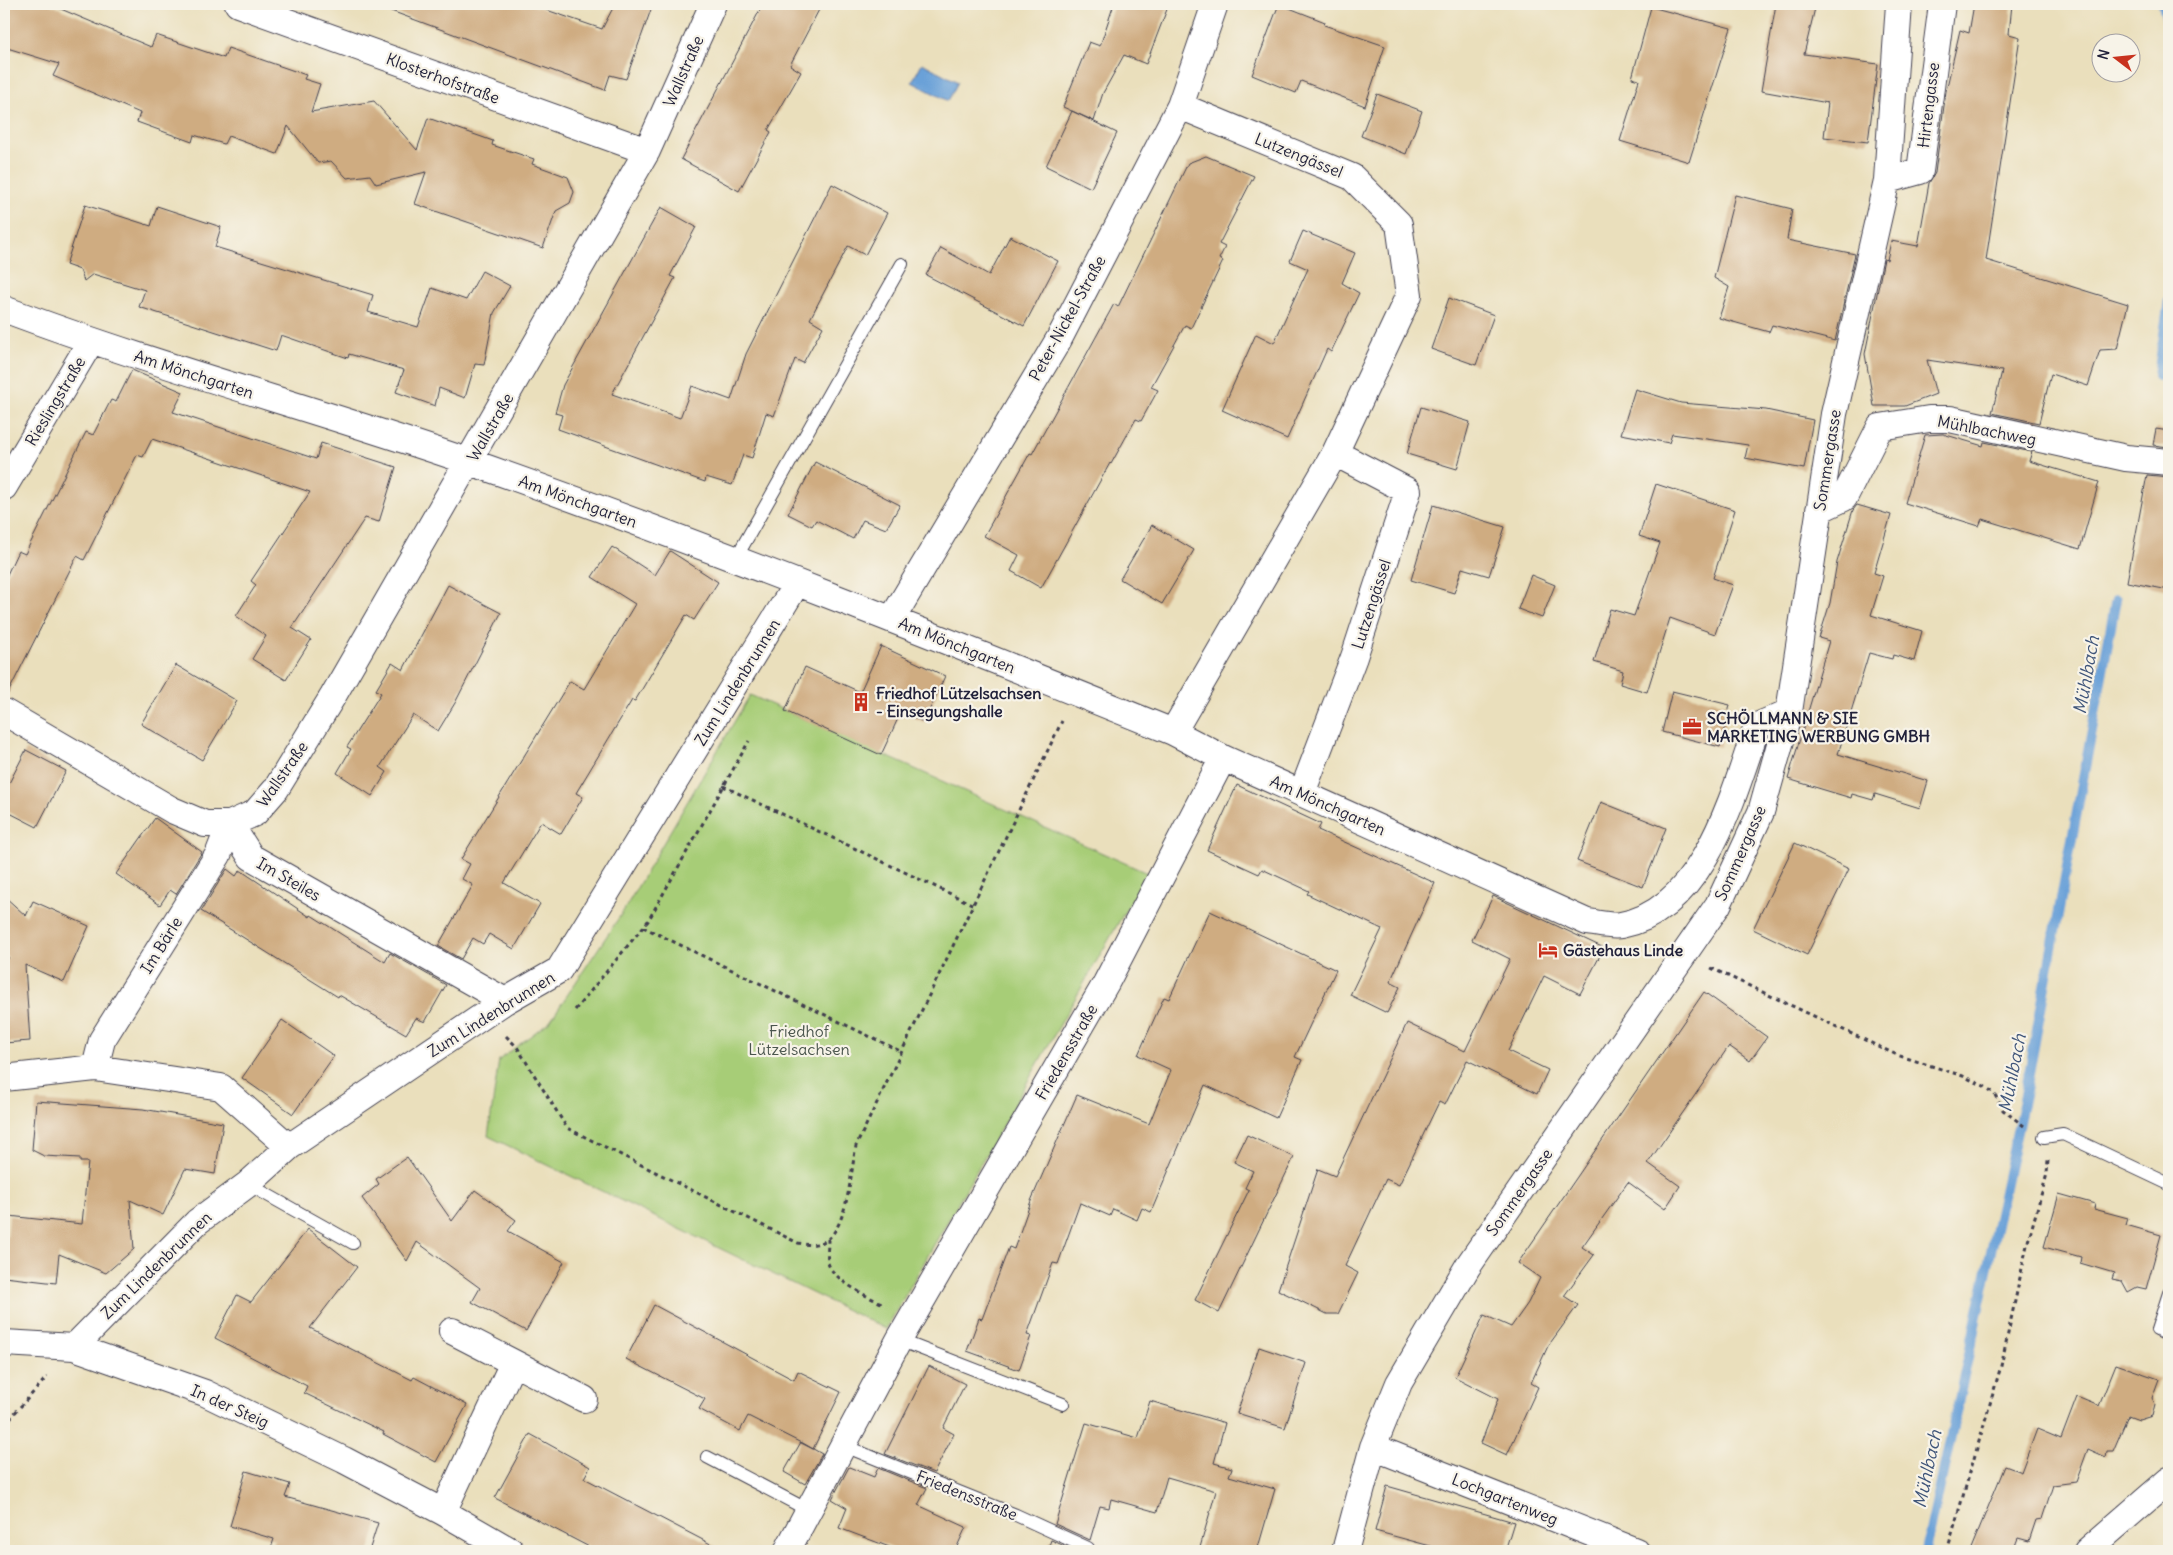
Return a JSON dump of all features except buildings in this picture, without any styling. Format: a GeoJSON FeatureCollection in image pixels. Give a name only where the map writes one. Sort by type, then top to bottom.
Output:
{"type":"FeatureCollection","features":[{"type":"Feature","properties":{"kind":"street","name":"Klosterhofstraße"},"geometry":{"type":"LineString","coordinates":[[238,4],[647,152]]}},
{"type":"Feature","properties":{"kind":"street","name":"Wallstraße"},"geometry":{"type":"LineString","coordinates":[[230,824],[255,812],[276,789],[334,696],[647,152],[713,4]]}},
{"type":"Feature","properties":{"kind":"street","name":"Peter-Nickel-Straße"},"geometry":{"type":"LineString","coordinates":[[892,619],[1058,339],[1180,106],[1215,4]]}},
{"type":"Feature","properties":{"kind":"street","name":"Sommergasse"},"geometry":{"type":"LineString","coordinates":[[1345,1551],[1373,1447],[1399,1383],[1468,1266],[1718,905],[1761,812],[1790,712],[1834,414],[1887,180],[1899,4]]}},
{"type":"Feature","properties":{"kind":"street","name":"Hirtengasse"},"geometry":{"type":"LineString","coordinates":[[1887,180],[1920,171],[1942,4]]}},
{"type":"Feature","properties":{"kind":"street","name":"Lutzengässel"},"geometry":{"type":"LineString","coordinates":[[1173,732],[1335,453],[1409,295],[1399,224],[1352,177],[1180,106]]}},
{"type":"Feature","properties":{"kind":"street","name":"Am Mönchgarten"},"geometry":{"type":"LineString","coordinates":[[4,309],[91,342],[470,462],[736,558],[1173,732],[1223,758],[1587,922],[1620,925],[1647,916],[1673,899],[1696,870],[1724,821],[1757,726],[1790,712]]}},
{"type":"Feature","properties":{"kind":"street","name":"Rieslingstraße"},"geometry":{"type":"LineString","coordinates":[[4,487],[91,342]]}},
{"type":"Feature","properties":{"kind":"street","name":"Mühlbachweg"},"geometry":{"type":"LineString","coordinates":[[1819,510],[1844,498],[1880,427],[1929,419],[1950,419],[2126,458],[2169,462]]}},
{"type":"Feature","properties":{"kind":"street","name":"Lutzengässel"},"geometry":{"type":"LineString","coordinates":[[1302,794],[1354,657],[1408,491],[1335,453]]}},
{"type":"Feature","properties":{"kind":"street","name":"Zum Lindenbrunnen"},"geometry":{"type":"LineString","coordinates":[[74,1347],[197,1222],[248,1184],[289,1147],[505,1001],[559,970],[797,583]]}},
{"type":"Feature","properties":{"kind":"street"},"geometry":{"type":"LineString","coordinates":[[7,719],[172,810],[205,824],[230,824]]}},
{"type":"Feature","properties":{"kind":"street","name":"Friedensstraße"},"geometry":{"type":"LineString","coordinates":[[787,1551],[915,1311],[1106,983],[1223,758]]}},
{"type":"Feature","properties":{"kind":"street","name":"Im Steiles"},"geometry":{"type":"LineString","coordinates":[[230,824],[251,857],[505,1001]]}},
{"type":"Feature","properties":{"kind":"street","name":"Im Bärle"},"geometry":{"type":"LineString","coordinates":[[96,1068],[102,1040],[218,854],[230,824]]}},
{"type":"Feature","properties":{"kind":"street"},"geometry":{"type":"LineString","coordinates":[[4,1078],[96,1068],[222,1087],[289,1147]]}},
{"type":"Feature","properties":{"kind":"street"},"geometry":{"type":"LineString","coordinates":[[452,1331],[584,1399]]}},
{"type":"Feature","properties":{"kind":"street","name":"In der Steig"},"geometry":{"type":"LineString","coordinates":[[4,1343],[74,1347],[205,1393],[344,1460],[444,1512],[511,1551]]}},
{"type":"Feature","properties":{"kind":"street"},"geometry":{"type":"LineString","coordinates":[[444,1512],[513,1363]]}},
{"type":"Feature","properties":{"kind":"street","name":"Lochgartenweg"},"geometry":{"type":"LineString","coordinates":[[1373,1447],[1636,1551]]}},
{"type":"Feature","properties":{"kind":"street"},"geometry":{"type":"LineString","coordinates":[[2087,1551],[2169,1480]]}},
{"type":"Feature","properties":{"kind":"lane"},"geometry":{"type":"LineString","coordinates":[[736,558],[902,264]]}},
{"type":"Feature","properties":{"kind":"lane"},"geometry":{"type":"LineString","coordinates":[[2044,1138],[2063,1134],[2169,1184]]}},
{"type":"Feature","properties":{"kind":"lane"},"geometry":{"type":"LineString","coordinates":[[248,1184],[353,1243]]}},
{"type":"Feature","properties":{"kind":"lane"},"geometry":{"type":"LineString","coordinates":[[2169,1293],[2157,1330],[2169,1336]]}},
{"type":"Feature","properties":{"kind":"lane"},"geometry":{"type":"LineString","coordinates":[[899,1340],[1063,1404]]}},
{"type":"Feature","properties":{"kind":"lane","name":"Friedensstraße"},"geometry":{"type":"LineString","coordinates":[[842,1445],[1016,1515],[1088,1548],[1089,1551]]}},
{"type":"Feature","properties":{"kind":"lane"},"geometry":{"type":"LineString","coordinates":[[707,1457],[808,1510]]}},
{"type":"Feature","properties":{"kind":"path"},"geometry":{"type":"LineString","coordinates":[[517,1047],[567,1128],[798,1243],[813,1246],[828,1239],[842,1220],[856,1146],[1076,693]]}},
{"type":"Feature","properties":{"kind":"path"},"geometry":{"type":"LineString","coordinates":[[576,1010],[643,927],[749,741]]}},
{"type":"Feature","properties":{"kind":"path"},"geometry":{"type":"LineString","coordinates":[[723,786],[974,905]]}},
{"type":"Feature","properties":{"kind":"path"},"geometry":{"type":"LineString","coordinates":[[643,927],[902,1052]]}},
{"type":"Feature","properties":{"kind":"path"},"geometry":{"type":"LineString","coordinates":[[1686,951],[1705,964],[1897,1055],[1962,1076],[1984,1086],[1994,1093],[2003,1110],[2021,1125],[2044,1138],[2049,1153],[2047,1174],[2027,1246],[2001,1366],[1947,1551]]}},
{"type":"Feature","properties":{"kind":"path"},"geometry":{"type":"LineString","coordinates":[[828,1239],[828,1264],[841,1279],[868,1297],[892,1308],[915,1311]]}},
{"type":"Feature","properties":{"kind":"path"},"geometry":{"type":"LineString","coordinates":[[4,1426],[74,1347]]}},
{"type":"Feature","properties":{"kind":"green space","name":"Friedhof Lützelsachsen"},"geometry":{"type":"Polygon","coordinates":[[[750,695],[1147,873],[886,1329],[488,1136],[499,1060],[550,1021],[624,910],[750,695]]]}},
{"type":"Feature","properties":{"kind":"water"},"geometry":{"type":"Polygon","coordinates":[[[922,63],[958,82],[948,101],[912,82],[922,63]]]}},
{"type":"Feature","properties":{"kind":"waterway","name":"Mühlbach"},"geometry":{"type":"LineString","coordinates":[[2163,4],[2169,28]]}},
{"type":"Feature","properties":{"kind":"waterway","name":"Mühlbach"},"geometry":{"type":"LineString","coordinates":[[2158,376],[2169,300]]}},
{"type":"Feature","properties":{"kind":"waterway","name":"Mühlbach"},"geometry":{"type":"LineString","coordinates":[[1926,1551],[2026,1090],[2116,599]]}},
{"type":"Feature","properties":{"kind":"place","name":"Friedhof Lützelsachsen - Einsegungshalle"},"geometry":{"type":"Point","coordinates":[861,702]}},
{"type":"Feature","properties":{"kind":"place","name":"SCHÖLLMANN & SIE MARKETING WERBUNG GMBH"},"geometry":{"type":"Point","coordinates":[1692,727]}},
{"type":"Feature","properties":{"kind":"place","name":"Gästehaus Linde"},"geometry":{"type":"Point","coordinates":[1548,950]}}]}
